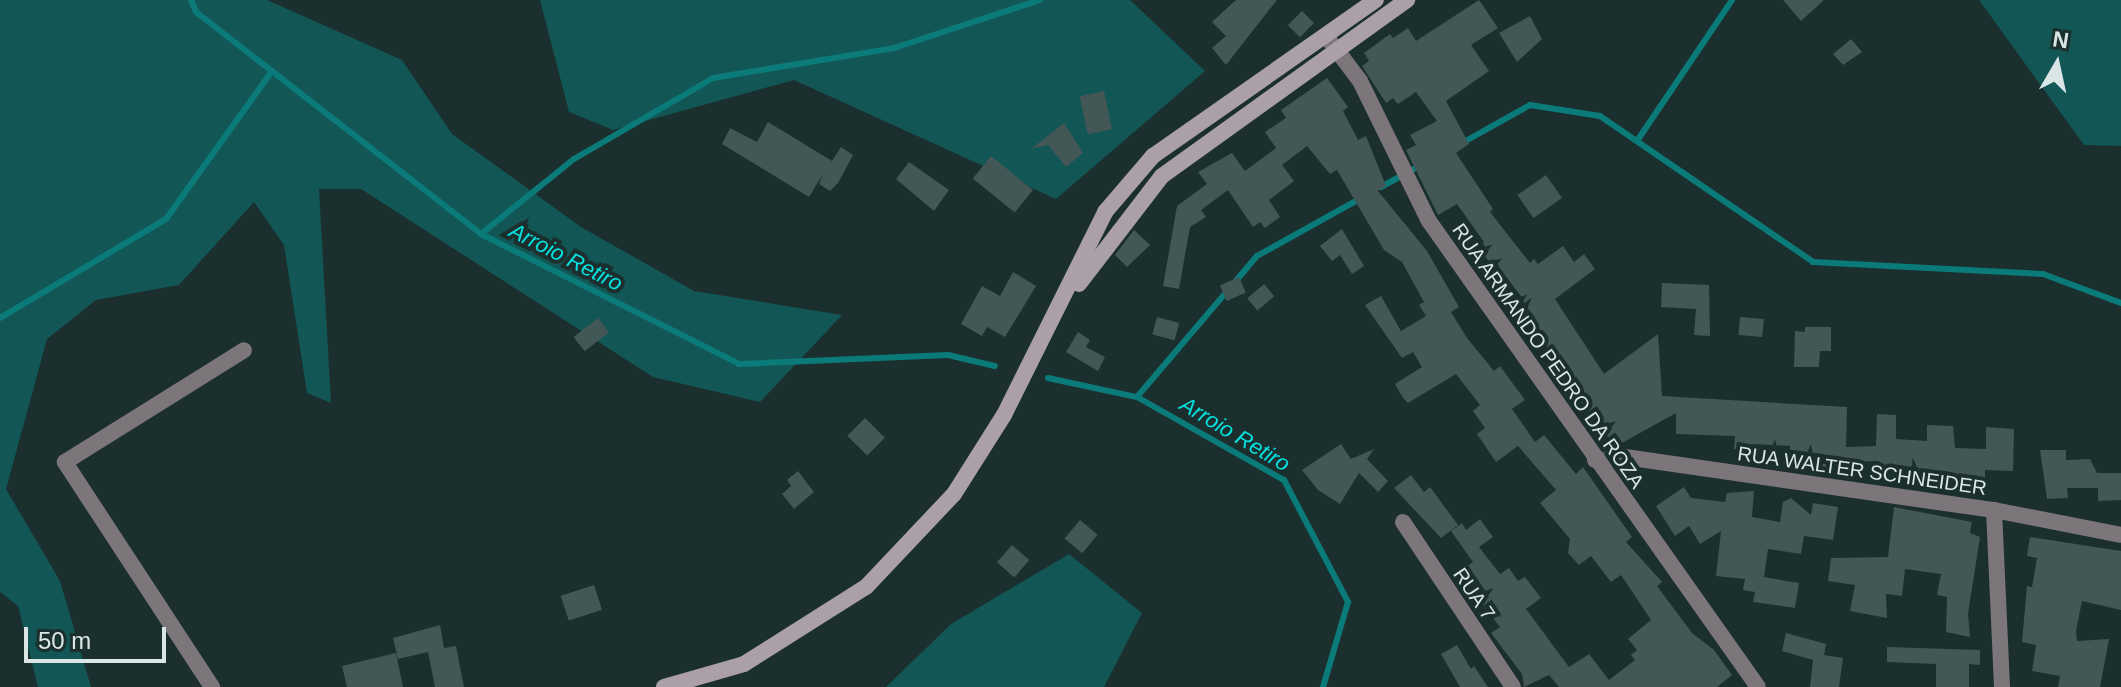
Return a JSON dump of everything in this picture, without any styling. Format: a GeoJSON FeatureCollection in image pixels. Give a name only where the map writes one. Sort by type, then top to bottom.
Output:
{"type":"FeatureCollection","features":[{"type":"Feature","properties":{"kind":"main road"},"geometry":{"type":"LineString","coordinates":[[664,687],[744,664],[866,587],[954,494],[1004,415],[1059,311],[1105,212],[1153,156],[1376,0]]}},
{"type":"Feature","properties":{"kind":"main road"},"geometry":{"type":"LineString","coordinates":[[1059,311],[1162,176],[1407,0]]}},
{"type":"Feature","properties":{"kind":"street","name":"RUA ARMANDO PEDRO DA ROZA"},"geometry":{"type":"LineString","coordinates":[[1326,36],[1360,81],[1429,221],[1758,687]]}},
{"type":"Feature","properties":{"kind":"street"},"geometry":{"type":"LineString","coordinates":[[212,687],[65,462],[244,350]]}},
{"type":"Feature","properties":{"kind":"street","name":"RUA WALTER SCHNEIDER"},"geometry":{"type":"LineString","coordinates":[[1595,460],[1625,457],[1994,510],[2121,535]]}},
{"type":"Feature","properties":{"kind":"street"},"geometry":{"type":"LineString","coordinates":[[1994,510],[2002,687]]}},
{"type":"Feature","properties":{"kind":"street","name":"RUA 7"},"geometry":{"type":"LineString","coordinates":[[1403,522],[1513,687]]}},
{"type":"Feature","properties":{"kind":"shaded area"},"geometry":{"type":"Polygon","coordinates":[[[0,0],[267,0],[402,60],[452,134],[581,227],[694,291],[842,315],[760,402],[653,377],[361,189],[319,189],[331,403],[307,393],[284,245],[254,202],[179,285],[96,300],[47,339],[6,489],[60,581],[91,687],[38,687],[18,606],[0,592],[0,0]]]}},
{"type":"Feature","properties":{"kind":"shaded area"},"geometry":{"type":"Polygon","coordinates":[[[540,0],[1130,0],[1205,71],[1056,199],[794,80],[613,130],[569,112],[540,0]]]}},
{"type":"Feature","properties":{"kind":"shaded area"},"geometry":{"type":"Polygon","coordinates":[[[1979,0],[2121,0],[2121,146],[2084,145],[1979,0]]]}},
{"type":"Feature","properties":{"kind":"shaded area"},"geometry":{"type":"Polygon","coordinates":[[[1069,554],[1142,613],[1104,687],[886,687],[951,624],[1069,554]]]}},
{"type":"Feature","properties":{"kind":"building"},"geometry":{"type":"Polygon","coordinates":[[[1236,0],[1277,0],[1226,65],[1212,48],[1226,36],[1212,22],[1236,0]]]}},
{"type":"Feature","properties":{"kind":"building"},"geometry":{"type":"Polygon","coordinates":[[[1479,0],[1498,28],[1471,45],[1489,71],[1446,101],[1469,144],[1456,153],[1493,209],[1490,212],[1530,263],[1534,259],[1538,264],[1563,246],[1574,262],[1584,254],[1595,269],[1555,299],[1604,374],[1658,334],[1662,396],[1847,407],[1846,447],[1876,446],[1877,414],[1896,415],[1896,439],[1927,441],[1927,425],[1953,426],[1955,448],[1986,449],[1986,427],[2014,429],[2013,471],[1985,470],[1985,493],[1928,486],[1928,472],[1878,466],[1879,461],[1846,462],[1845,473],[1817,470],[1789,464],[1790,446],[1753,444],[1752,451],[1734,449],[1735,436],[1676,434],[1676,413],[1620,444],[1615,437],[1610,440],[1547,358],[1552,354],[1516,306],[1524,300],[1500,269],[1496,272],[1478,246],[1484,242],[1457,204],[1438,215],[1406,150],[1416,145],[1410,135],[1437,121],[1416,92],[1398,104],[1393,98],[1386,103],[1362,66],[1369,61],[1364,53],[1390,34],[1393,38],[1408,28],[1416,41],[1479,0]]]}},
{"type":"Feature","properties":{"kind":"building"},"geometry":{"type":"Polygon","coordinates":[[[1783,0],[1824,0],[1801,21],[1783,0]]]}},
{"type":"Feature","properties":{"kind":"building"},"geometry":{"type":"Polygon","coordinates":[[[1302,11],[1314,23],[1300,37],[1288,25],[1302,11]]]}},
{"type":"Feature","properties":{"kind":"building"},"geometry":{"type":"Polygon","coordinates":[[[1530,16],[1542,39],[1517,62],[1499,33],[1530,16]]]}},
{"type":"Feature","properties":{"kind":"building"},"geometry":{"type":"Polygon","coordinates":[[[1851,39],[1862,52],[1843,65],[1833,54],[1851,39]]]}},
{"type":"Feature","properties":{"kind":"building"},"geometry":{"type":"Polygon","coordinates":[[[1327,78],[1348,107],[1343,111],[1358,140],[1366,136],[1386,186],[1378,191],[1427,251],[1459,307],[1451,312],[1494,371],[1500,366],[1525,400],[1512,409],[1535,442],[1544,435],[1576,474],[1583,467],[1632,537],[1626,542],[1662,582],[1657,586],[1692,633],[1714,650],[1732,675],[1717,687],[1559,687],[1549,675],[1524,687],[1522,674],[1491,633],[1500,627],[1473,592],[1466,596],[1453,577],[1473,562],[1451,531],[1462,523],[1466,530],[1480,519],[1493,537],[1479,547],[1500,574],[1509,568],[1518,581],[1525,577],[1541,598],[1526,609],[1569,667],[1589,654],[1609,680],[1635,660],[1631,655],[1637,650],[1628,639],[1651,620],[1621,575],[1611,582],[1591,556],[1579,565],[1568,553],[1570,539],[1540,503],[1556,490],[1518,446],[1496,462],[1477,434],[1485,428],[1473,411],[1480,405],[1456,374],[1408,403],[1403,398],[1395,384],[1422,367],[1413,352],[1402,358],[1365,305],[1381,296],[1401,331],[1426,316],[1419,305],[1424,302],[1402,262],[1384,250],[1337,170],[1330,174],[1307,146],[1282,165],[1294,181],[1269,200],[1280,217],[1265,228],[1260,222],[1253,227],[1228,190],[1201,210],[1206,217],[1190,227],[1179,289],[1163,286],[1177,206],[1207,184],[1198,172],[1232,153],[1245,171],[1276,148],[1265,132],[1286,118],[1281,110],[1327,78]]]}},
{"type":"Feature","properties":{"kind":"building"},"geometry":{"type":"Polygon","coordinates":[[[1104,91],[1112,129],[1088,134],[1080,96],[1104,91]]]}},
{"type":"Feature","properties":{"kind":"building"},"geometry":{"type":"Polygon","coordinates":[[[768,122],[832,161],[841,147],[853,155],[838,183],[830,191],[819,184],[823,174],[809,197],[722,144],[730,128],[757,142],[768,122]]]}},
{"type":"Feature","properties":{"kind":"building"},"geometry":{"type":"Polygon","coordinates":[[[1064,123],[1083,153],[1066,167],[1048,145],[1031,149],[1064,123]]]}},
{"type":"Feature","properties":{"kind":"building"},"geometry":{"type":"Polygon","coordinates":[[[991,156],[1033,190],[1015,213],[973,179],[991,156]]]}},
{"type":"Feature","properties":{"kind":"building"},"geometry":{"type":"Polygon","coordinates":[[[909,162],[949,190],[934,211],[896,179],[909,162]]]}},
{"type":"Feature","properties":{"kind":"building"},"geometry":{"type":"Polygon","coordinates":[[[1546,175],[1562,198],[1533,218],[1517,195],[1546,175]]]}},
{"type":"Feature","properties":{"kind":"building"},"geometry":{"type":"Polygon","coordinates":[[[1342,229],[1364,266],[1352,274],[1340,255],[1332,261],[1320,246],[1342,229]]]}},
{"type":"Feature","properties":{"kind":"building"},"geometry":{"type":"Polygon","coordinates":[[[1134,230],[1150,245],[1127,267],[1115,255],[1134,230]]]}},
{"type":"Feature","properties":{"kind":"building"},"geometry":{"type":"Polygon","coordinates":[[[1013,272],[1036,286],[1005,337],[987,327],[982,336],[961,324],[982,286],[1000,296],[1013,272]]]}},
{"type":"Feature","properties":{"kind":"building"},"geometry":{"type":"Polygon","coordinates":[[[1239,277],[1246,293],[1227,301],[1220,286],[1239,277]]]}},
{"type":"Feature","properties":{"kind":"building"},"geometry":{"type":"Polygon","coordinates":[[[1662,283],[1709,285],[1710,336],[1694,335],[1696,309],[1661,307],[1662,283]]]}},
{"type":"Feature","properties":{"kind":"building"},"geometry":{"type":"Polygon","coordinates":[[[1264,284],[1274,296],[1257,310],[1247,298],[1264,284]]]}},
{"type":"Feature","properties":{"kind":"building"},"geometry":{"type":"Polygon","coordinates":[[[1157,317],[1179,323],[1175,340],[1152,334],[1157,317]]]}},
{"type":"Feature","properties":{"kind":"building"},"geometry":{"type":"Polygon","coordinates":[[[1740,317],[1764,319],[1762,337],[1738,335],[1740,317]]]}},
{"type":"Feature","properties":{"kind":"building"},"geometry":{"type":"Polygon","coordinates":[[[598,318],[609,332],[585,351],[574,337],[598,318]]]}},
{"type":"Feature","properties":{"kind":"building"},"geometry":{"type":"Polygon","coordinates":[[[1805,327],[1831,327],[1831,351],[1820,351],[1819,367],[1794,367],[1795,331],[1805,332],[1805,327]]]}},
{"type":"Feature","properties":{"kind":"building"},"geometry":{"type":"Polygon","coordinates":[[[1078,332],[1090,340],[1086,347],[1105,357],[1098,371],[1066,352],[1078,332]]]}},
{"type":"Feature","properties":{"kind":"building"},"geometry":{"type":"Polygon","coordinates":[[[865,418],[885,438],[867,455],[847,436],[865,418]]]}},
{"type":"Feature","properties":{"kind":"building"},"geometry":{"type":"Polygon","coordinates":[[[1341,444],[1351,459],[1374,449],[1367,459],[1388,481],[1378,492],[1359,473],[1340,504],[1318,490],[1302,470],[1341,444]]]}},
{"type":"Feature","properties":{"kind":"building"},"geometry":{"type":"Polygon","coordinates":[[[2040,450],[2066,450],[2066,460],[2090,459],[2097,473],[2121,473],[2121,500],[2098,501],[2098,488],[2067,488],[2068,498],[2047,499],[2040,450]]]}},
{"type":"Feature","properties":{"kind":"building"},"geometry":{"type":"Polygon","coordinates":[[[798,471],[814,492],[794,509],[782,494],[791,486],[787,480],[798,471]]]}},
{"type":"Feature","properties":{"kind":"building"},"geometry":{"type":"Polygon","coordinates":[[[1411,475],[1424,492],[1430,487],[1458,525],[1441,538],[1394,488],[1411,475]]]}},
{"type":"Feature","properties":{"kind":"building"},"geometry":{"type":"Polygon","coordinates":[[[1684,487],[1691,498],[1725,502],[1727,493],[1754,491],[1752,517],[1780,522],[1783,502],[1791,498],[1811,515],[1813,503],[1838,507],[1833,540],[1804,536],[1801,554],[1768,549],[1764,577],[1799,583],[1795,608],[1753,602],[1755,592],[1743,590],[1745,579],[1716,576],[1721,531],[1700,544],[1689,526],[1675,536],[1656,506],[1684,487]]]}},
{"type":"Feature","properties":{"kind":"building"},"geometry":{"type":"Polygon","coordinates":[[[1894,507],[1972,522],[1970,533],[1980,537],[1968,614],[1970,637],[1946,632],[1947,597],[1937,595],[1941,574],[1905,569],[1902,596],[1886,594],[1887,618],[1850,611],[1855,585],[1828,581],[1831,558],[1888,557],[1894,507]]]}},
{"type":"Feature","properties":{"kind":"building"},"geometry":{"type":"Polygon","coordinates":[[[1080,520],[1098,535],[1082,553],[1065,538],[1080,520]]]}},
{"type":"Feature","properties":{"kind":"building"},"geometry":{"type":"Polygon","coordinates":[[[2030,537],[2121,551],[2121,610],[2082,601],[2076,631],[2077,641],[2109,639],[2100,687],[2058,687],[2060,676],[2032,671],[2036,645],[2022,642],[2027,586],[2032,587],[2037,558],[2027,556],[2030,537]]]}},
{"type":"Feature","properties":{"kind":"building"},"geometry":{"type":"Polygon","coordinates":[[[1012,545],[1029,560],[1014,577],[997,562],[1012,545]]]}},
{"type":"Feature","properties":{"kind":"building"},"geometry":{"type":"Polygon","coordinates":[[[594,585],[602,610],[569,621],[561,596],[594,585]]]}},
{"type":"Feature","properties":{"kind":"building"},"geometry":{"type":"Polygon","coordinates":[[[440,625],[444,648],[456,646],[464,687],[435,687],[428,652],[398,659],[393,638],[440,625]]]}},
{"type":"Feature","properties":{"kind":"building"},"geometry":{"type":"Polygon","coordinates":[[[1786,633],[1826,644],[1824,655],[1843,658],[1839,687],[1810,687],[1813,660],[1782,651],[1786,633]]]}},
{"type":"Feature","properties":{"kind":"building"},"geometry":{"type":"Polygon","coordinates":[[[1457,645],[1471,669],[1474,666],[1488,687],[1460,687],[1441,654],[1457,645]]]}},
{"type":"Feature","properties":{"kind":"building"},"geometry":{"type":"Polygon","coordinates":[[[1887,647],[1980,650],[1980,665],[1969,664],[1969,687],[1936,687],[1936,664],[1887,662],[1887,647]]]}},
{"type":"Feature","properties":{"kind":"building"},"geometry":{"type":"Polygon","coordinates":[[[396,653],[403,687],[347,687],[342,666],[396,653]]]}},
{"type":"Feature","properties":{"kind":"waterway","name":"Arroio Retiro"},"geometry":{"type":"LineString","coordinates":[[191,0],[196,12],[481,234],[739,364],[948,355],[995,366]]}},
{"type":"Feature","properties":{"kind":"waterway"},"geometry":{"type":"LineString","coordinates":[[481,234],[574,159],[713,78],[894,48],[1040,0]]}},
{"type":"Feature","properties":{"kind":"waterway"},"geometry":{"type":"LineString","coordinates":[[1637,141],[1732,0]]}},
{"type":"Feature","properties":{"kind":"waterway"},"geometry":{"type":"LineString","coordinates":[[0,318],[166,219],[272,71]]}},
{"type":"Feature","properties":{"kind":"waterway"},"geometry":{"type":"LineString","coordinates":[[1462,143],[1530,105],[1600,116],[1813,262],[2043,274],[2121,303]]}},
{"type":"Feature","properties":{"kind":"waterway"},"geometry":{"type":"LineString","coordinates":[[1381,187],[1421,165]]}},
{"type":"Feature","properties":{"kind":"waterway"},"geometry":{"type":"LineString","coordinates":[[1235,282],[1257,256],[1361,198]]}},
{"type":"Feature","properties":{"kind":"waterway"},"geometry":{"type":"LineString","coordinates":[[1137,397],[1228,290]]}},
{"type":"Feature","properties":{"kind":"waterway","name":"Arroio Retiro"},"geometry":{"type":"LineString","coordinates":[[1048,378],[1137,397],[1284,480],[1348,602],[1323,687]]}}]}
